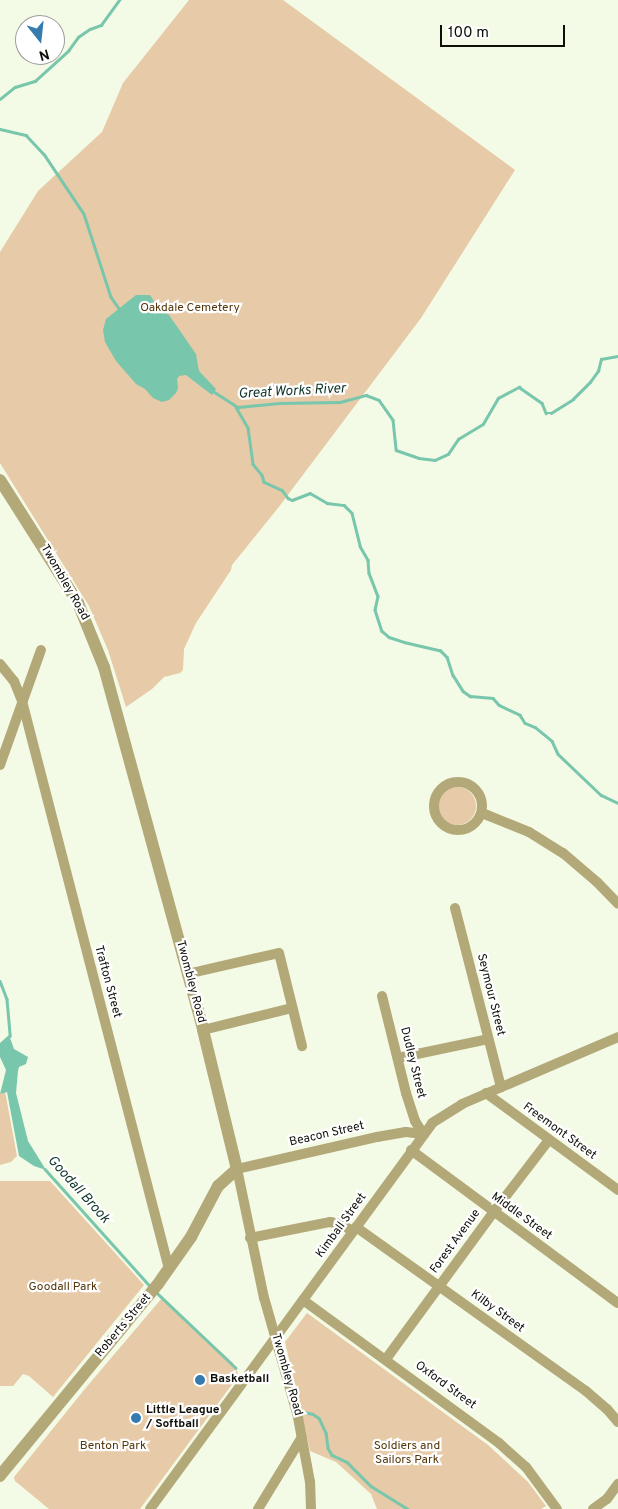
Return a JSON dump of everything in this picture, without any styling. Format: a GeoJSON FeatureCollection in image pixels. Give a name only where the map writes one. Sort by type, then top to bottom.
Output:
{"type":"FeatureCollection","features":[{"type":"Feature","properties":{"kind":"street","name":"Twombley Road"},"geometry":{"type":"LineString","coordinates":[[0,480],[78,604],[98,650],[110,686],[203,1030],[237,1169],[264,1298],[302,1437],[310,1482],[311,1509]]}},
{"type":"Feature","properties":{"kind":"street"},"geometry":{"type":"LineString","coordinates":[[0,765],[41,650]]}},
{"type":"Feature","properties":{"kind":"street","name":"Trafton Street"},"geometry":{"type":"LineString","coordinates":[[0,664],[14,681],[22,701],[169,1269]]}},
{"type":"Feature","properties":{"kind":"street"},"geometry":{"type":"LineString","coordinates":[[455,782],[465,783],[478,795],[482,813],[470,826],[461,830],[452,829],[443,825],[437,818],[434,809],[435,800],[439,791],[446,785],[455,782]]}},
{"type":"Feature","properties":{"kind":"street"},"geometry":{"type":"LineString","coordinates":[[482,813],[529,832],[563,853],[597,882],[618,904]]}},
{"type":"Feature","properties":{"kind":"street","name":"Seymour Street"},"geometry":{"type":"LineString","coordinates":[[455,908],[501,1087]]}},
{"type":"Feature","properties":{"kind":"street"},"geometry":{"type":"LineString","coordinates":[[187,974],[279,953],[302,1046]]}},
{"type":"Feature","properties":{"kind":"street","name":"Dudley Street"},"geometry":{"type":"LineString","coordinates":[[382,996],[415,1121],[422,1134]]}},
{"type":"Feature","properties":{"kind":"street"},"geometry":{"type":"LineString","coordinates":[[203,1030],[292,1008]]}},
{"type":"Feature","properties":{"kind":"street","name":"Kimball Street"},"geometry":{"type":"LineString","coordinates":[[150,1509],[355,1229],[422,1134],[445,1113],[618,1037]]}},
{"type":"Feature","properties":{"kind":"street"},"geometry":{"type":"LineString","coordinates":[[398,1058],[488,1039]]}},
{"type":"Feature","properties":{"kind":"street","name":"Freemont Street"},"geometry":{"type":"LineString","coordinates":[[486,1094],[548,1141],[618,1190]]}},
{"type":"Feature","properties":{"kind":"street","name":"Beacon Street"},"geometry":{"type":"LineString","coordinates":[[237,1169],[376,1137],[406,1132],[422,1134]]}},
{"type":"Feature","properties":{"kind":"street","name":"Forest Avenue"},"geometry":{"type":"LineString","coordinates":[[386,1359],[493,1212],[548,1141]]}},
{"type":"Feature","properties":{"kind":"street","name":"Middle Street"},"geometry":{"type":"LineString","coordinates":[[411,1150],[618,1303]]}},
{"type":"Feature","properties":{"kind":"street","name":"Roberts Street"},"geometry":{"type":"LineString","coordinates":[[0,1476],[149,1296],[191,1237],[218,1186],[237,1169]]}},
{"type":"Feature","properties":{"kind":"street","name":"Kilby Street"},"geometry":{"type":"LineString","coordinates":[[250,1238],[330,1222],[355,1229],[439,1286],[586,1391],[607,1409],[618,1422]]}},
{"type":"Feature","properties":{"kind":"street","name":"Oxford Street"},"geometry":{"type":"LineString","coordinates":[[303,1300],[386,1359],[510,1452],[532,1473],[557,1509]]}},
{"type":"Feature","properties":{"kind":"street"},"geometry":{"type":"LineString","coordinates":[[258,1509],[302,1437]]}},
{"type":"Feature","properties":{"kind":"street"},"geometry":{"type":"LineString","coordinates":[[593,1509],[607,1499],[618,1484]]}},
{"type":"Feature","properties":{"kind":"green space","name":"Oakdale Cemetery"},"geometry":{"type":"Polygon","coordinates":[[[189,0],[283,0],[515,170],[421,318],[278,508],[232,565],[231,570],[196,623],[184,649],[183,670],[180,673],[164,677],[152,689],[126,707],[108,650],[89,606],[0,463],[0,252],[38,191],[102,132],[123,83],[189,0]]]}},
{"type":"Feature","properties":{"kind":"green space"},"geometry":{"type":"Polygon","coordinates":[[[457,787],[464,788],[470,793],[475,799],[475,813],[470,819],[464,824],[457,825],[450,824],[444,819],[439,813],[438,806],[439,799],[444,793],[450,788],[457,787]]]}},
{"type":"Feature","properties":{"kind":"green space"},"geometry":{"type":"Polygon","coordinates":[[[5,1091],[17,1156],[11,1162],[0,1165],[0,1094],[5,1091]]]}},
{"type":"Feature","properties":{"kind":"green space","name":"Goodall Park"},"geometry":{"type":"Polygon","coordinates":[[[0,1181],[50,1181],[144,1285],[53,1397],[29,1376],[23,1374],[13,1386],[0,1386],[0,1181]]]}},
{"type":"Feature","properties":{"kind":"green space","name":"Benton Park"},"geometry":{"type":"Polygon","coordinates":[[[162,1298],[233,1363],[239,1375],[140,1509],[49,1509],[15,1481],[14,1477],[162,1298]]]}},
{"type":"Feature","properties":{"kind":"green space","name":"Soldiers and Sailors Park"},"geometry":{"type":"Polygon","coordinates":[[[307,1313],[488,1445],[528,1482],[546,1506],[541,1509],[377,1509],[371,1494],[336,1462],[310,1451],[285,1342],[307,1313]]]}},
{"type":"Feature","properties":{"kind":"shaded area"},"geometry":{"type":"Polygon","coordinates":[[[136,295],[150,295],[159,309],[169,315],[196,354],[199,371],[216,389],[212,395],[186,375],[179,376],[176,393],[169,400],[162,402],[153,398],[145,389],[136,384],[116,361],[105,342],[103,330],[106,319],[136,295]]]}},
{"type":"Feature","properties":{"kind":"shaded area"},"geometry":{"type":"Polygon","coordinates":[[[9,1035],[14,1049],[28,1057],[26,1064],[19,1067],[16,1093],[28,1141],[46,1170],[34,1166],[19,1156],[7,1092],[0,1094],[6,1070],[0,1057],[0,1043],[9,1035]]]}},
{"type":"Feature","properties":{"kind":"waterway"},"geometry":{"type":"LineString","coordinates":[[0,99],[15,87],[35,81],[68,51],[78,37],[90,29],[101,25],[119,0]]}},
{"type":"Feature","properties":{"kind":"waterway","name":"Great Works River"},"geometry":{"type":"LineString","coordinates":[[0,129],[26,135],[44,154],[84,214],[111,297],[120,310]]}},
{"type":"Feature","properties":{"kind":"waterway","name":"Great Works River"},"geometry":{"type":"LineString","coordinates":[[213,391],[238,407],[279,403],[340,402],[366,395],[379,400],[393,420],[396,450],[419,458],[435,460],[448,454],[458,439],[483,424],[498,398],[519,387],[542,403],[546,413],[551,413],[573,399],[590,382],[598,371],[601,359],[618,356]]}},
{"type":"Feature","properties":{"kind":"waterway"},"geometry":{"type":"LineString","coordinates":[[236,407],[248,428],[253,464],[262,475],[264,482],[282,490],[292,500],[310,493],[327,503],[344,505],[352,513],[360,546],[368,560],[369,573],[378,596],[375,610],[382,631],[389,637],[404,642],[440,650],[447,657],[453,675],[463,691],[470,696],[493,698],[499,705],[520,715],[525,723],[535,727],[552,741],[558,754],[601,795],[618,803]]}},
{"type":"Feature","properties":{"kind":"waterway","name":"Goodall Brook"},"geometry":{"type":"LineString","coordinates":[[0,981],[7,999],[10,1036]]}},
{"type":"Feature","properties":{"kind":"waterway","name":"Goodall Brook"},"geometry":{"type":"LineString","coordinates":[[45,1169],[150,1286]]}},
{"type":"Feature","properties":{"kind":"waterway","name":"Goodall Brook"},"geometry":{"type":"LineString","coordinates":[[156,1292],[236,1368]]}},
{"type":"Feature","properties":{"kind":"waterway","name":"Goodall Brook"},"geometry":{"type":"LineString","coordinates":[[303,1412],[313,1414],[319,1418],[326,1433],[328,1448],[332,1455],[347,1462],[371,1486],[408,1509]]}},
{"type":"Feature","properties":{"kind":"place","name":"Basketball"},"geometry":{"type":"Point","coordinates":[200,1380]}},
{"type":"Feature","properties":{"kind":"place","name":"Little League / Softball"},"geometry":{"type":"Point","coordinates":[136,1418]}}]}
